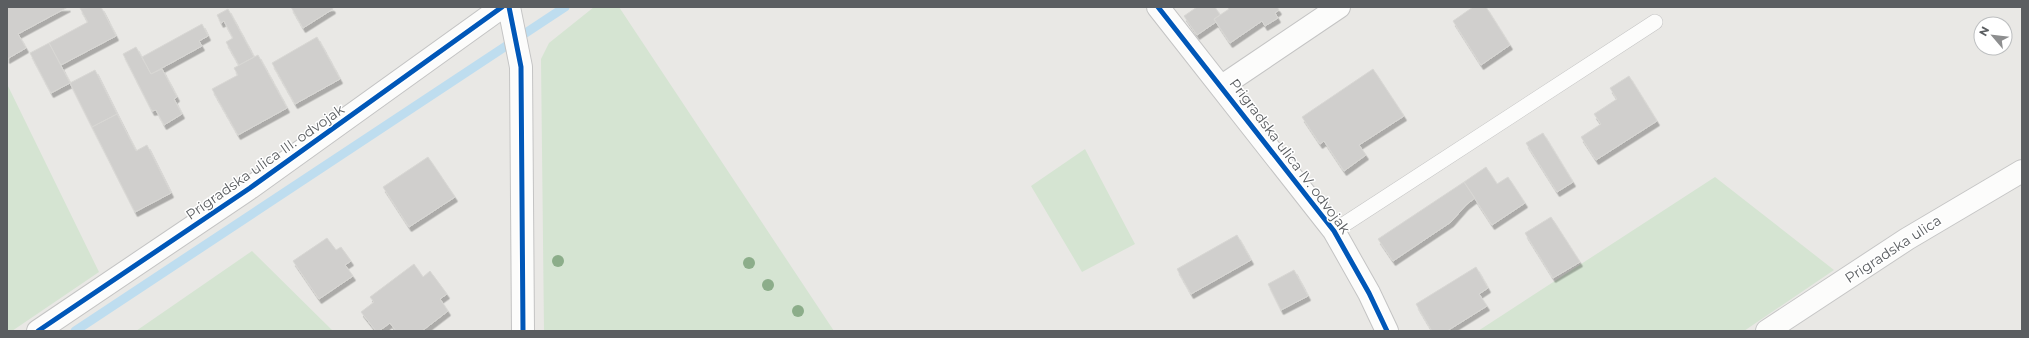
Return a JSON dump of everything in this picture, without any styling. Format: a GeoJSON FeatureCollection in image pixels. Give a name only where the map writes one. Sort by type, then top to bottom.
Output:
{"type":"FeatureCollection","features":[{"type":"Feature","properties":{"kind":"street","name":"Prigradska ulica IV. odvojak"},"geometry":{"type":"LineString","coordinates":[[1158,7],[1222,86],[1334,231],[1369,292],[1387,331]]}},
{"type":"Feature","properties":{"kind":"street","name":"Prigradska ulica IV. odvojak"},"geometry":{"type":"LineString","coordinates":[[1222,86],[1339,7]]}},
{"type":"Feature","properties":{"kind":"street"},"geometry":{"type":"LineString","coordinates":[[508,13],[521,66],[523,331]]}},
{"type":"Feature","properties":{"kind":"street","name":"Prigradska ulica III. odvojak"},"geometry":{"type":"LineString","coordinates":[[38,331],[508,13]]}},
{"type":"Feature","properties":{"kind":"street","name":"Prigradska ulica"},"geometry":{"type":"LineString","coordinates":[[1767,331],[1907,239],[2022,171]]}},
{"type":"Feature","properties":{"kind":"lane"},"geometry":{"type":"LineString","coordinates":[[1334,231],[1655,22]]}},
{"type":"Feature","properties":{"kind":"green space"},"geometry":{"type":"Polygon","coordinates":[[[594,7],[619,7],[834,331],[544,331],[541,59],[549,43],[594,7]]]}},
{"type":"Feature","properties":{"kind":"green space"},"geometry":{"type":"Polygon","coordinates":[[[7,84],[99,272],[12,331],[7,331],[7,84]]]}},
{"type":"Feature","properties":{"kind":"green space"},"geometry":{"type":"Polygon","coordinates":[[[1085,149],[1135,244],[1082,272],[1031,186],[1085,149]]]}},
{"type":"Feature","properties":{"kind":"green space"},"geometry":{"type":"Polygon","coordinates":[[[1715,177],[1834,270],[1744,331],[1478,331],[1715,177]]]}},
{"type":"Feature","properties":{"kind":"green space"},"geometry":{"type":"Polygon","coordinates":[[[252,251],[333,331],[136,331],[252,251]]]}},
{"type":"Feature","properties":{"kind":"building"},"geometry":{"type":"Polygon","coordinates":[[[7,7],[68,7],[18,34],[26,48],[7,59],[7,7]]]}},
{"type":"Feature","properties":{"kind":"building"},"geometry":{"type":"Polygon","coordinates":[[[101,7],[116,36],[61,65],[49,43],[88,22],[80,8],[101,7]]]}},
{"type":"Feature","properties":{"kind":"building"},"geometry":{"type":"Polygon","coordinates":[[[291,7],[332,7],[333,9],[303,28],[291,7]]]}},
{"type":"Feature","properties":{"kind":"building"},"geometry":{"type":"Polygon","coordinates":[[[1197,7],[1215,7],[1220,15],[1214,19],[1216,22],[1197,35],[1184,16],[1197,7]]]}},
{"type":"Feature","properties":{"kind":"building"},"geometry":{"type":"Polygon","coordinates":[[[1227,7],[1277,7],[1279,10],[1275,13],[1278,18],[1265,26],[1262,21],[1230,43],[1214,19],[1229,9],[1227,7]]]}},
{"type":"Feature","properties":{"kind":"building"},"geometry":{"type":"Polygon","coordinates":[[[1473,7],[1486,7],[1510,45],[1481,65],[1453,21],[1473,7]]]}},
{"type":"Feature","properties":{"kind":"building"},"geometry":{"type":"Polygon","coordinates":[[[228,9],[254,57],[239,65],[226,42],[233,38],[224,21],[221,23],[217,15],[228,9]]]}},
{"type":"Feature","properties":{"kind":"building"},"geometry":{"type":"Polygon","coordinates":[[[202,24],[208,36],[199,41],[202,46],[151,74],[142,57],[202,24]]]}},
{"type":"Feature","properties":{"kind":"building"},"geometry":{"type":"Polygon","coordinates":[[[317,37],[340,79],[295,104],[272,63],[317,37]]]}},
{"type":"Feature","properties":{"kind":"building"},"geometry":{"type":"Polygon","coordinates":[[[49,43],[70,83],[51,93],[30,53],[49,43]]]}},
{"type":"Feature","properties":{"kind":"building"},"geometry":{"type":"Polygon","coordinates":[[[136,47],[151,74],[162,69],[177,97],[174,99],[182,114],[164,125],[156,110],[152,111],[123,54],[136,47]]]}},
{"type":"Feature","properties":{"kind":"building"},"geometry":{"type":"Polygon","coordinates":[[[258,55],[287,108],[238,135],[212,89],[238,75],[234,68],[258,55]]]}},
{"type":"Feature","properties":{"kind":"building"},"geometry":{"type":"Polygon","coordinates":[[[1373,69],[1404,116],[1359,145],[1366,155],[1344,171],[1324,141],[1320,144],[1302,117],[1373,69]]]}},
{"type":"Feature","properties":{"kind":"building"},"geometry":{"type":"Polygon","coordinates":[[[95,70],[117,114],[92,127],[70,83],[95,70]]]}},
{"type":"Feature","properties":{"kind":"building"},"geometry":{"type":"Polygon","coordinates":[[[1629,76],[1657,121],[1596,160],[1581,137],[1601,124],[1594,114],[1617,99],[1610,88],[1629,76]]]}},
{"type":"Feature","properties":{"kind":"building"},"geometry":{"type":"Polygon","coordinates":[[[117,114],[136,151],[147,145],[171,193],[135,212],[92,127],[117,114]]]}},
{"type":"Feature","properties":{"kind":"building"},"geometry":{"type":"Polygon","coordinates":[[[1543,133],[1573,182],[1557,192],[1526,143],[1543,133]]]}},
{"type":"Feature","properties":{"kind":"building"},"geometry":{"type":"Polygon","coordinates":[[[428,157],[455,197],[409,227],[383,187],[428,157]]]}},
{"type":"Feature","properties":{"kind":"building"},"geometry":{"type":"Polygon","coordinates":[[[1486,167],[1497,184],[1508,177],[1525,203],[1492,225],[1464,182],[1486,167]]]}},
{"type":"Feature","properties":{"kind":"building"},"geometry":{"type":"Polygon","coordinates":[[[1464,182],[1475,198],[1466,205],[1451,222],[1393,261],[1378,239],[1464,182]]]}},
{"type":"Feature","properties":{"kind":"building"},"geometry":{"type":"Polygon","coordinates":[[[1551,217],[1580,262],[1553,278],[1525,233],[1551,217]]]}},
{"type":"Feature","properties":{"kind":"building"},"geometry":{"type":"Polygon","coordinates":[[[1237,235],[1251,260],[1191,294],[1177,269],[1237,235]]]}},
{"type":"Feature","properties":{"kind":"building"},"geometry":{"type":"Polygon","coordinates":[[[327,238],[336,250],[341,247],[351,261],[345,265],[353,276],[319,299],[293,261],[327,238]]]}},
{"type":"Feature","properties":{"kind":"building"},"geometry":{"type":"Polygon","coordinates":[[[414,264],[423,277],[430,271],[447,294],[440,299],[448,311],[422,331],[396,331],[390,323],[379,331],[376,331],[361,312],[374,302],[370,297],[414,264]]]}},
{"type":"Feature","properties":{"kind":"building"},"geometry":{"type":"Polygon","coordinates":[[[1476,267],[1488,288],[1479,294],[1487,306],[1447,331],[1432,331],[1416,304],[1476,267]]]}},
{"type":"Feature","properties":{"kind":"building"},"geometry":{"type":"Polygon","coordinates":[[[1294,270],[1308,296],[1281,310],[1268,284],[1294,270]]]}},
{"type":"Feature","properties":{"kind":"waterway"},"geometry":{"type":"LineString","coordinates":[[75,331],[565,7]]}},
{"type":"Feature","properties":{"kind":"cycle path"},"geometry":{"type":"LineString","coordinates":[[38,331],[250,188],[502,7]]}},
{"type":"Feature","properties":{"kind":"cycle path"},"geometry":{"type":"LineString","coordinates":[[509,7],[521,67],[523,331]]}},
{"type":"Feature","properties":{"kind":"cycle path"},"geometry":{"type":"LineString","coordinates":[[1158,7],[1334,231],[1369,293],[1387,331]]}}]}
